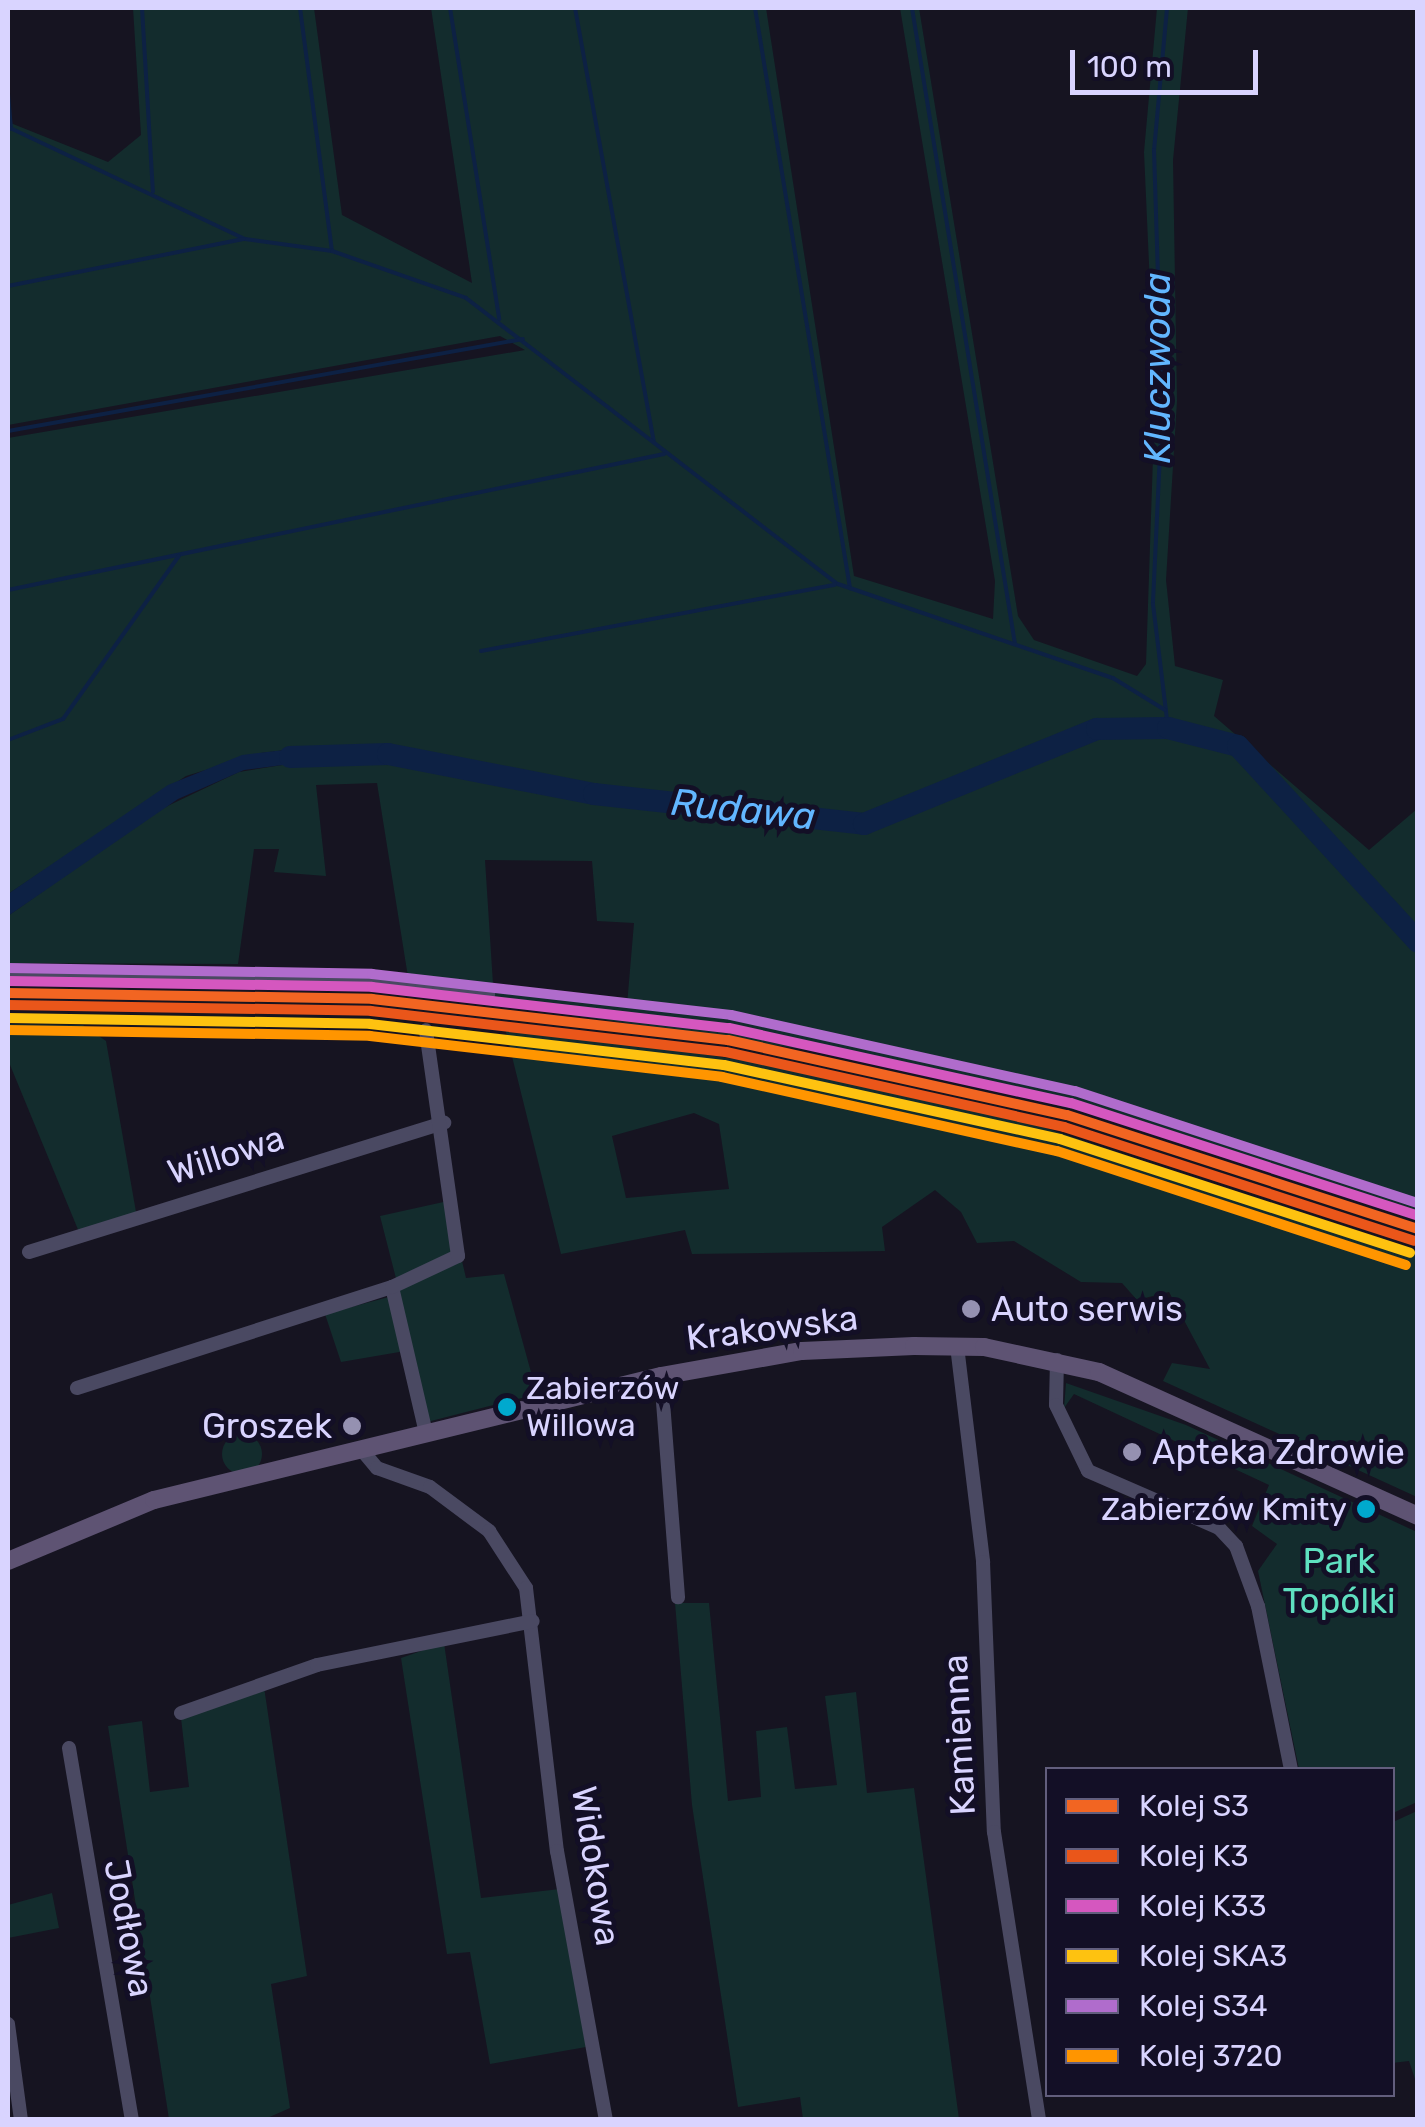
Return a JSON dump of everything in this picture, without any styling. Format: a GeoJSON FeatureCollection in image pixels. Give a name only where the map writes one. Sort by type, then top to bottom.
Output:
{"type":"FeatureCollection","features":[{"type":"Feature","properties":{"kind":"main road","name":"Krakowska"},"geometry":{"type":"LineString","coordinates":[[8,1561],[146,1502],[661,1376],[802,1351],[957,1346],[1057,1360],[1166,1398],[1418,1516]]}},
{"type":"Feature","properties":{"kind":"street"},"geometry":{"type":"LineString","coordinates":[[8,971],[266,976],[488,994]]}},
{"type":"Feature","properties":{"kind":"street"},"geometry":{"type":"LineString","coordinates":[[77,1388],[392,1287],[461,1252],[444,1124],[426,1030]]}},
{"type":"Feature","properties":{"kind":"street","name":"Willowa"},"geometry":{"type":"LineString","coordinates":[[29,1252],[444,1124]]}},
{"type":"Feature","properties":{"kind":"street"},"geometry":{"type":"LineString","coordinates":[[392,1287],[426,1433]]}},
{"type":"Feature","properties":{"kind":"street","name":"Kamienna"},"geometry":{"type":"LineString","coordinates":[[957,1346],[984,1562],[994,1832],[1039,2120]]}},
{"type":"Feature","properties":{"kind":"street"},"geometry":{"type":"LineString","coordinates":[[1057,1360],[1056,1405],[1088,1470],[1220,1528],[1236,1546],[1258,1606],[1290,1767]]}},
{"type":"Feature","properties":{"kind":"street"},"geometry":{"type":"LineString","coordinates":[[661,1376],[678,1597]]}},
{"type":"Feature","properties":{"kind":"street","name":"Widokowa"},"geometry":{"type":"LineString","coordinates":[[361,1449],[377,1468],[430,1487],[489,1532],[519,1572],[533,1621],[556,1850],[606,2120]]}},
{"type":"Feature","properties":{"kind":"street"},"geometry":{"type":"LineString","coordinates":[[181,1713],[317,1664],[533,1621]]}},
{"type":"Feature","properties":{"kind":"street","name":"Jodłowa"},"geometry":{"type":"LineString","coordinates":[[70,1748],[132,2120]]}},
{"type":"Feature","properties":{"kind":"street"},"geometry":{"type":"LineString","coordinates":[[8,2024],[22,2120]]}},
{"type":"Feature","properties":{"kind":"green space"},"geometry":{"type":"Polygon","coordinates":[[[133,8],[314,8],[342,215],[472,283],[431,8],[766,8],[854,576],[993,619],[995,581],[900,8],[919,8],[1018,616],[1034,640],[1137,676],[1146,664],[1155,398],[1144,152],[1157,8],[1188,8],[1173,160],[1177,401],[1166,580],[1175,666],[1223,680],[1214,716],[1369,850],[1417,809],[1417,1215],[1184,1138],[889,1062],[490,1003],[492,984],[408,977],[377,783],[316,785],[326,876],[274,872],[279,849],[254,849],[238,964],[8,963],[8,916],[155,812],[239,772],[320,759],[318,746],[261,753],[186,776],[8,894],[8,438],[525,350],[500,336],[8,425],[8,122],[108,162],[141,135],[133,8]],[[485,860],[493,984],[627,1005],[634,923],[597,921],[592,861],[485,860]]]}},
{"type":"Feature","properties":{"kind":"green space"},"geometry":{"type":"Polygon","coordinates":[[[8,1024],[83,1025],[106,1041],[136,1212],[79,1232],[8,1060],[8,1024]]]}},
{"type":"Feature","properties":{"kind":"green space"},"geometry":{"type":"Polygon","coordinates":[[[504,1024],[767,1064],[1025,1121],[1417,1253],[1417,1497],[1163,1381],[1172,1363],[1210,1369],[1169,1292],[1137,1300],[1122,1283],[1081,1282],[1014,1241],[977,1243],[961,1212],[935,1190],[882,1227],[885,1251],[692,1254],[685,1230],[561,1254],[504,1024]],[[694,1113],[612,1136],[626,1198],[729,1189],[719,1124],[694,1113]]]}},
{"type":"Feature","properties":{"kind":"green space"},"geometry":{"type":"Polygon","coordinates":[[[448,1201],[466,1278],[504,1274],[537,1394],[427,1422],[411,1350],[341,1362],[325,1314],[400,1294],[380,1216],[448,1201]]]}},
{"type":"Feature","properties":{"kind":"green space","name":"Park Topólki"},"geometry":{"type":"Polygon","coordinates":[[[1066,1383],[1186,1425],[1417,1532],[1417,1802],[1395,1812],[1395,1767],[1299,1767],[1258,1571],[1277,1544],[1252,1526],[1269,1485],[1074,1394],[1064,1408],[1066,1383]]]}},
{"type":"Feature","properties":{"kind":"green space"},"geometry":{"type":"Polygon","coordinates":[[[242,1434],[256,1440],[262,1454],[256,1468],[242,1474],[228,1468],[222,1454],[228,1440],[242,1434]]]}},
{"type":"Feature","properties":{"kind":"green space"},"geometry":{"type":"Polygon","coordinates":[[[675,1603],[709,1603],[728,1801],[761,1797],[756,1731],[787,1727],[795,1789],[837,1785],[825,1696],[856,1692],[867,1793],[914,1788],[959,2119],[803,2119],[800,2097],[738,2107],[692,1805],[675,1603]]]}},
{"type":"Feature","properties":{"kind":"green space"},"geometry":{"type":"Polygon","coordinates":[[[444,1643],[481,1898],[560,1889],[586,2047],[490,2064],[470,1952],[447,1954],[401,1658],[444,1643]]]}},
{"type":"Feature","properties":{"kind":"green space"},"geometry":{"type":"Polygon","coordinates":[[[264,1687],[307,1976],[271,1984],[290,2108],[265,2119],[169,2119],[108,1726],[142,1721],[150,1792],[189,1787],[181,1718],[264,1687]]]}},
{"type":"Feature","properties":{"kind":"green space"},"geometry":{"type":"Polygon","coordinates":[[[1417,1811],[1417,2085],[1409,2061],[1395,2063],[1395,1821],[1417,1811]]]}},
{"type":"Feature","properties":{"kind":"green space"},"geometry":{"type":"Polygon","coordinates":[[[52,1893],[59,1928],[8,1938],[8,1905],[52,1893]]]}},
{"type":"Feature","properties":{"kind":"water"},"geometry":{"type":"Polygon","coordinates":[[[319,746],[321,760],[244,770],[178,799],[8,916],[8,894],[168,785],[242,755],[319,746]]]}},
{"type":"Feature","properties":{"kind":"waterway"},"geometry":{"type":"LineString","coordinates":[[142,8],[153,192]]}},
{"type":"Feature","properties":{"kind":"waterway"},"geometry":{"type":"LineString","coordinates":[[300,8],[332,251]]}},
{"type":"Feature","properties":{"kind":"waterway"},"geometry":{"type":"LineString","coordinates":[[450,8],[499,319]]}},
{"type":"Feature","properties":{"kind":"waterway"},"geometry":{"type":"LineString","coordinates":[[575,8],[654,441]]}},
{"type":"Feature","properties":{"kind":"waterway"},"geometry":{"type":"LineString","coordinates":[[755,8],[850,588]]}},
{"type":"Feature","properties":{"kind":"waterway"},"geometry":{"type":"LineString","coordinates":[[912,8],[1015,644]]}},
{"type":"Feature","properties":{"kind":"waterway","name":"Kluczwoda"},"geometry":{"type":"LineString","coordinates":[[1167,8],[1154,150],[1162,411],[1153,604],[1168,728]]}},
{"type":"Feature","properties":{"kind":"waterway"},"geometry":{"type":"LineString","coordinates":[[8,94],[11,129]]}},
{"type":"Feature","properties":{"kind":"waterway"},"geometry":{"type":"LineString","coordinates":[[8,127],[245,239],[332,251],[466,298],[838,584],[1113,678],[1165,710]]}},
{"type":"Feature","properties":{"kind":"waterway"},"geometry":{"type":"LineString","coordinates":[[8,286],[243,239]]}},
{"type":"Feature","properties":{"kind":"waterway"},"geometry":{"type":"LineString","coordinates":[[8,431],[523,339]]}},
{"type":"Feature","properties":{"kind":"waterway"},"geometry":{"type":"LineString","coordinates":[[8,590],[664,454]]}},
{"type":"Feature","properties":{"kind":"waterway"},"geometry":{"type":"LineString","coordinates":[[8,740],[63,719],[179,556]]}},
{"type":"Feature","properties":{"kind":"waterway"},"geometry":{"type":"LineString","coordinates":[[481,651],[835,585]]}},
{"type":"Feature","properties":{"kind":"waterway","name":"Rudawa"},"geometry":{"type":"LineString","coordinates":[[290,757],[388,754],[594,794],[864,824],[1097,729],[1168,728],[1238,746],[1418,942]]}},
{"type":"Feature","properties":{"kind":"rail line","name":"S34"},"geometry":{"type":"LineString","coordinates":[[8,968],[372,974],[731,1015],[1075,1091],[1418,1203]]}},
{"type":"Feature","properties":{"kind":"rail line","name":"K33"},"geometry":{"type":"LineString","coordinates":[[8,981],[372,987],[729,1028],[1071,1103],[1418,1216]]}},
{"type":"Feature","properties":{"kind":"rail line","name":"S3"},"geometry":{"type":"LineString","coordinates":[[8,993],[372,999],[728,1040],[1067,1115],[1418,1229]]}},
{"type":"Feature","properties":{"kind":"rail line","name":"K3"},"geometry":{"type":"LineString","coordinates":[[8,1005],[371,1011],[726,1052],[1064,1127],[1414,1241]]}},
{"type":"Feature","properties":{"kind":"rail line","name":"SKA3"},"geometry":{"type":"LineString","coordinates":[[8,1018],[370,1024],[724,1065],[1060,1139],[1410,1253]]}},
{"type":"Feature","properties":{"kind":"rail line","name":"3720"},"geometry":{"type":"LineString","coordinates":[[8,1030],[370,1036],[722,1077],[1057,1151],[1406,1265]]}},
{"type":"Feature","properties":{"kind":"place","name":"Auto serwis"},"geometry":{"type":"Point","coordinates":[971,1309]}},
{"type":"Feature","properties":{"kind":"place","name":"Zabierzów Willowa"},"geometry":{"type":"Point","coordinates":[507,1407]}},
{"type":"Feature","properties":{"kind":"place","name":"Groszek"},"geometry":{"type":"Point","coordinates":[352,1426]}},
{"type":"Feature","properties":{"kind":"place","name":"Apteka Zdrowie"},"geometry":{"type":"Point","coordinates":[1132,1452]}},
{"type":"Feature","properties":{"kind":"place","name":"Zabierzów Kmity"},"geometry":{"type":"Point","coordinates":[1366,1509]}}]}
